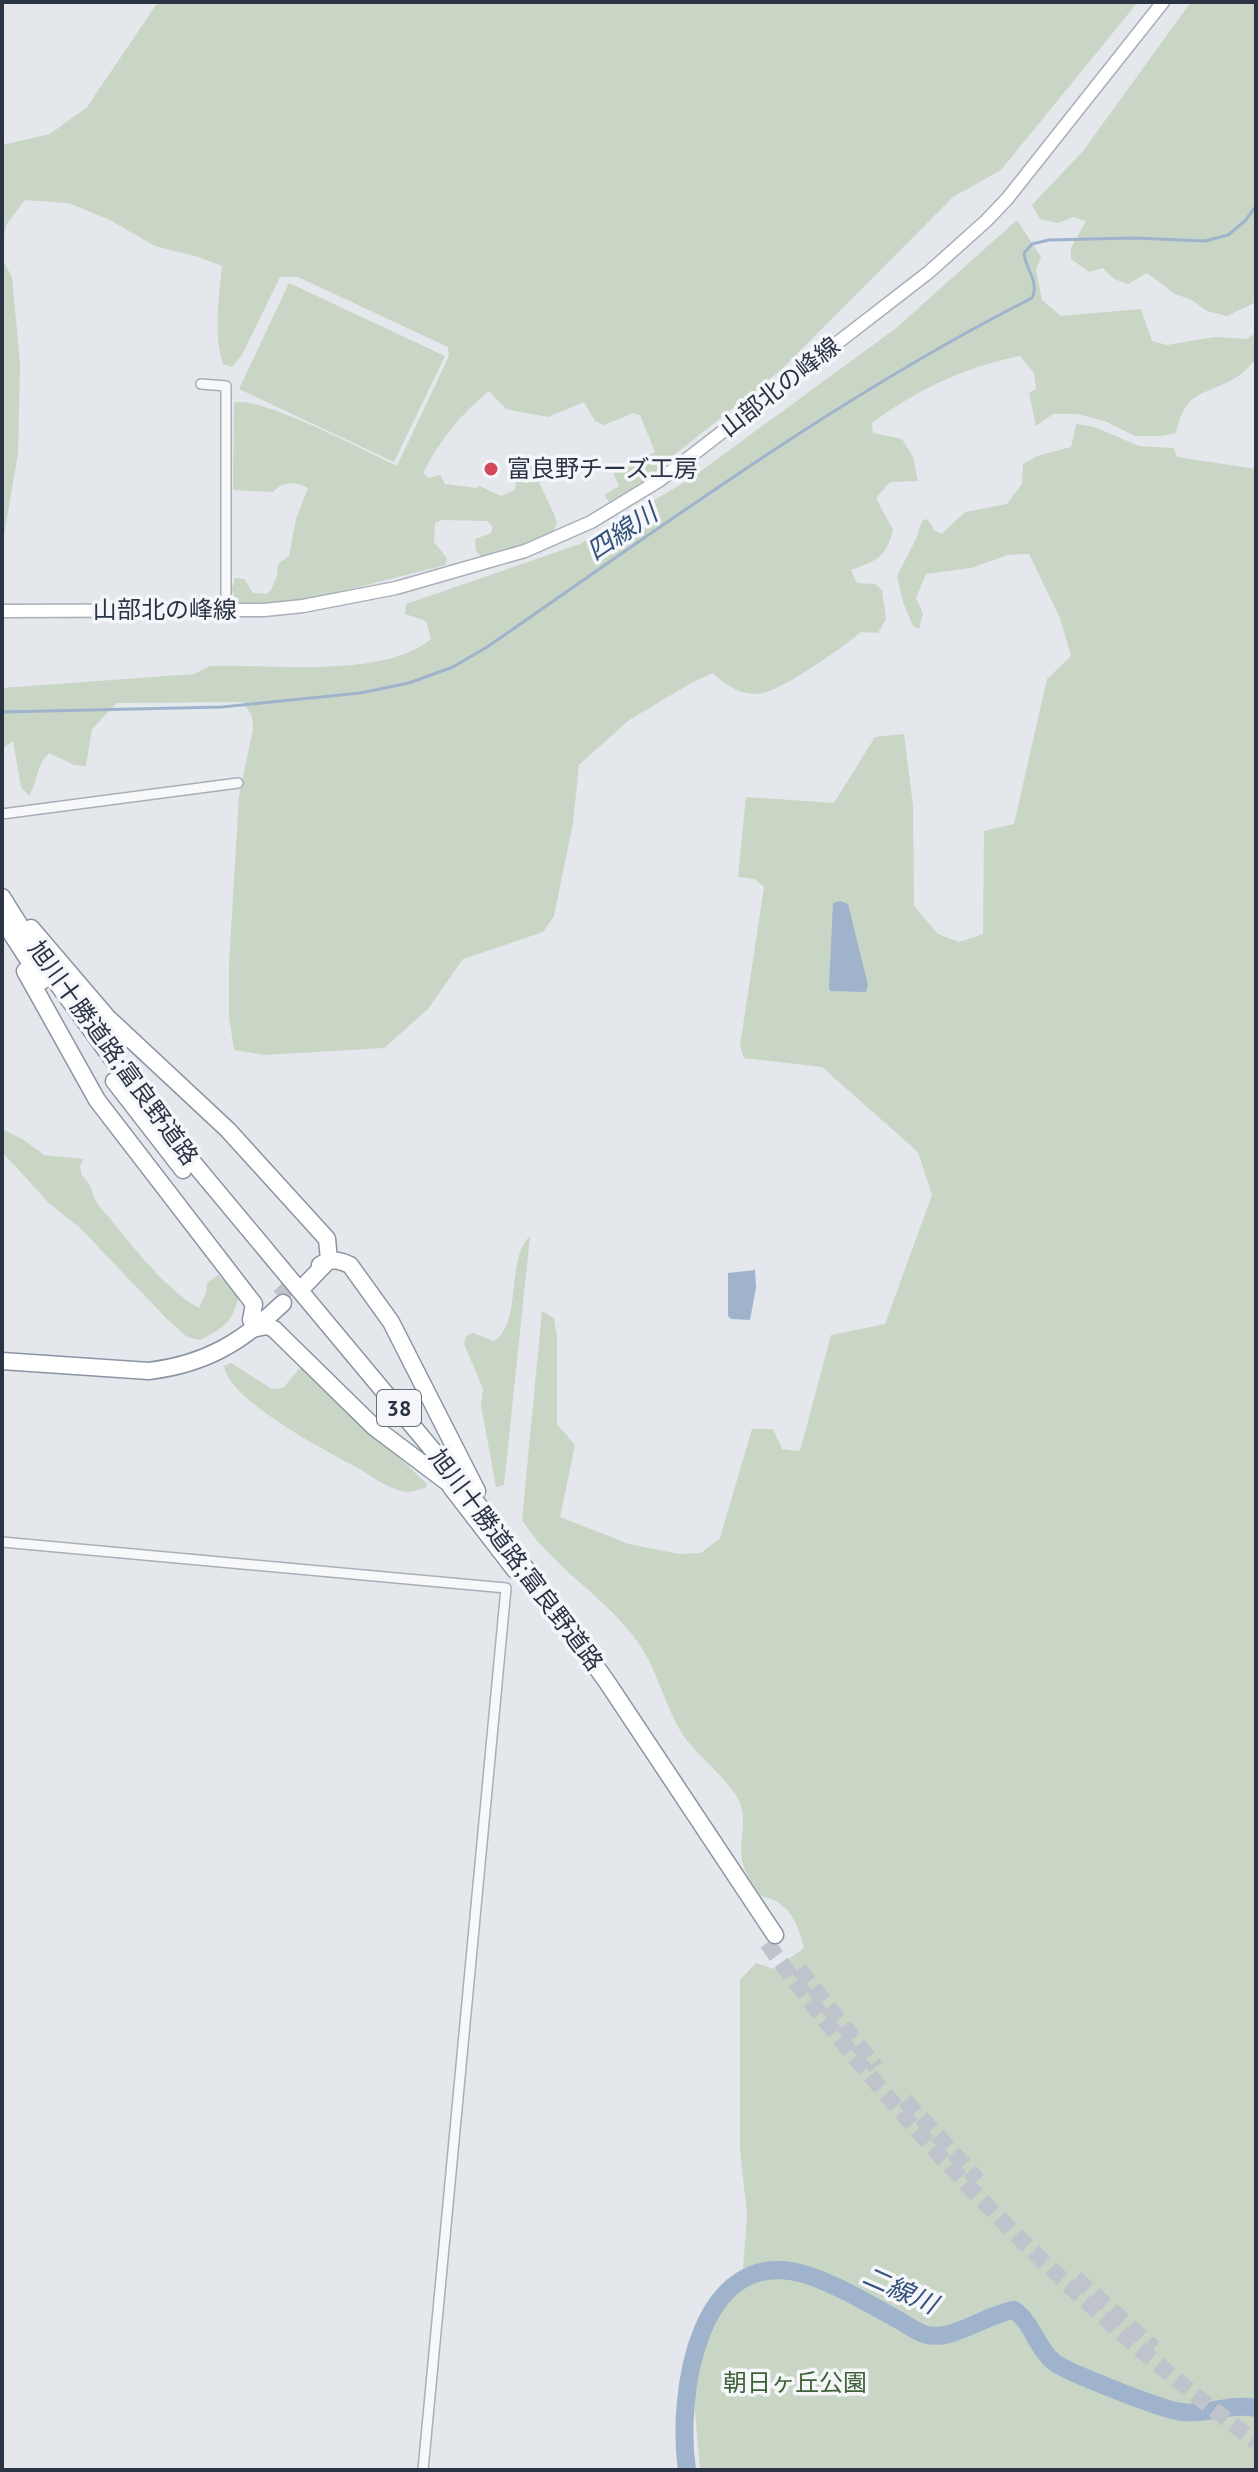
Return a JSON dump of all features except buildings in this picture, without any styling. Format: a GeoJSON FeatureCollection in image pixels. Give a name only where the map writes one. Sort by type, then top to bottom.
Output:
{"type":"FeatureCollection","features":[{"type":"Feature","properties":{"kind":"highway","name":"38"},"geometry":{"type":"LineString","coordinates":[[2,895],[107,1017],[228,1130],[315,1223],[327,1239],[329,1260],[340,1260],[350,1265],[391,1322],[491,1520]]}},
{"type":"Feature","properties":{"kind":"highway","name":"旭川十勝道路;富良野道路"},"geometry":{"type":"LineString","coordinates":[[2,895],[51,975],[151,1112],[491,1520],[607,1682],[771,1939],[532,1591],[447,1482],[142,1119],[41,980],[2,919]]}},
{"type":"Feature","properties":{"kind":"highway"},"geometry":{"type":"LineString","coordinates":[[2,927],[36,994],[97,1100],[254,1304],[254,1324]]}},
{"type":"Feature","properties":{"kind":"highway"},"geometry":{"type":"LineString","coordinates":[[302,1282],[329,1260]]}},
{"type":"Feature","properties":{"kind":"highway"},"geometry":{"type":"LineString","coordinates":[[2,1361],[120,1369],[161,1369],[191,1364],[233,1344],[281,1300]]}},
{"type":"Feature","properties":{"kind":"highway"},"geometry":{"type":"LineString","coordinates":[[2,1353],[133,1362],[165,1361],[210,1347],[254,1324],[267,1326],[274,1329],[374,1427],[447,1482]]}},
{"type":"Feature","properties":{"kind":"main road","name":"山部北の峰線"},"geometry":{"type":"LineString","coordinates":[[2,611],[226,610],[303,606],[396,588],[525,551],[591,522],[660,480],[929,272],[977,230],[1007,199],[1163,2]]}},
{"type":"Feature","properties":{"kind":"street"},"geometry":{"type":"LineString","coordinates":[[201,384],[226,386],[226,610]]}},
{"type":"Feature","properties":{"kind":"street"},"geometry":{"type":"LineString","coordinates":[[2,814],[238,783]]}},
{"type":"Feature","properties":{"kind":"street"},"geometry":{"type":"LineString","coordinates":[[2,1542],[506,1588],[423,2470]]}},
{"type":"Feature","properties":{"kind":"green space"},"geometry":{"type":"Polygon","coordinates":[[[158,2],[1138,2],[1001,170],[953,197],[780,371],[664,463],[653,476],[609,502],[604,495],[619,486],[613,472],[655,452],[640,415],[633,413],[604,425],[595,421],[584,402],[548,417],[506,409],[489,391],[452,429],[423,473],[429,478],[440,475],[445,484],[480,486],[501,496],[515,490],[513,473],[522,469],[522,463],[531,465],[557,523],[553,532],[534,543],[481,557],[476,551],[475,539],[491,533],[493,527],[487,521],[441,520],[435,523],[434,542],[447,558],[445,565],[308,600],[236,604],[232,589],[235,578],[244,579],[253,593],[267,594],[271,590],[278,564],[289,556],[296,519],[308,488],[290,483],[281,485],[273,492],[233,490],[234,403],[265,407],[397,466],[449,356],[448,347],[298,277],[280,277],[242,355],[232,367],[223,364],[218,341],[222,266],[155,246],[108,219],[68,203],[25,200],[6,225],[2,248],[2,145],[50,134],[87,107],[158,2]]]}},
{"type":"Feature","properties":{"kind":"green space"},"geometry":{"type":"Polygon","coordinates":[[[1191,2],[1256,2],[1256,302],[1227,316],[1207,311],[1192,300],[1175,294],[1147,273],[1128,284],[1114,279],[1103,268],[1089,272],[1071,259],[1071,248],[1086,221],[1073,217],[1058,223],[1040,219],[1032,205],[1083,151],[1191,2]]]}},
{"type":"Feature","properties":{"kind":"green space"},"geometry":{"type":"Polygon","coordinates":[[[1017,220],[1041,257],[1036,269],[1042,300],[1061,316],[1141,309],[1152,341],[1167,345],[1215,337],[1246,339],[1256,333],[1256,360],[1237,377],[1191,401],[1180,418],[1176,433],[1161,436],[1135,436],[1105,421],[1077,414],[1053,414],[1036,426],[1029,393],[1036,389],[1034,373],[1020,356],[980,366],[942,381],[872,423],[873,433],[902,439],[913,457],[918,481],[890,482],[876,498],[893,530],[890,539],[879,557],[851,570],[857,583],[875,584],[882,590],[886,619],[878,633],[861,632],[810,669],[767,692],[750,694],[738,691],[713,673],[629,720],[579,765],[573,823],[554,916],[543,932],[463,959],[428,1009],[384,1048],[264,1055],[234,1050],[229,1016],[229,964],[239,796],[253,729],[252,716],[243,702],[117,703],[92,729],[86,766],[74,765],[49,753],[41,764],[29,796],[21,787],[13,741],[2,749],[2,688],[194,674],[210,666],[356,665],[410,652],[431,639],[426,621],[405,614],[406,604],[580,544],[690,479],[895,329],[1017,220]]]}},
{"type":"Feature","properties":{"kind":"green space"},"geometry":{"type":"Polygon","coordinates":[[[2,259],[12,277],[20,364],[18,453],[2,547],[2,259]]]}},
{"type":"Feature","properties":{"kind":"green space"},"geometry":{"type":"Polygon","coordinates":[[[289,283],[445,356],[394,462],[239,389],[289,283]]]}},
{"type":"Feature","properties":{"kind":"green space","name":"朝日ヶ丘公園"},"geometry":{"type":"Polygon","coordinates":[[[1076,424],[1094,427],[1139,446],[1174,448],[1177,457],[1256,469],[1256,2470],[700,2470],[694,2399],[706,2338],[710,2325],[743,2269],[747,2215],[740,2149],[740,1980],[756,1963],[774,1969],[804,1948],[790,1914],[778,1903],[761,1896],[748,1875],[741,1858],[743,1821],[740,1803],[731,1788],[681,1732],[639,1644],[611,1612],[548,1553],[522,1520],[542,1311],[554,1318],[557,1337],[557,1424],[575,1445],[560,1517],[629,1544],[679,1554],[701,1553],[720,1538],[752,1429],[773,1429],[782,1449],[800,1451],[831,1335],[885,1324],[932,1195],[918,1152],[822,1067],[744,1058],[740,1046],[764,887],[755,879],[738,877],[746,797],[834,803],[875,737],[904,734],[913,806],[914,906],[938,934],[959,942],[983,934],[984,831],[1014,824],[1047,679],[1071,656],[1060,618],[1029,554],[1008,555],[971,568],[926,574],[916,598],[923,614],[919,629],[913,626],[903,602],[897,576],[922,521],[927,519],[935,531],[942,534],[965,512],[1007,504],[1022,484],[1023,464],[1037,456],[1071,447],[1076,424]]]}},
{"type":"Feature","properties":{"kind":"green space"},"geometry":{"type":"Polygon","coordinates":[[[2,1129],[44,1155],[84,1159],[80,1166],[82,1176],[89,1183],[98,1204],[146,1262],[185,1299],[199,1308],[207,1283],[218,1275],[239,1295],[226,1323],[200,1340],[187,1337],[80,1228],[48,1202],[2,1152],[2,1129]]]}},
{"type":"Feature","properties":{"kind":"green space"},"geometry":{"type":"Polygon","coordinates":[[[530,1236],[504,1485],[496,1487],[481,1406],[483,1389],[464,1344],[466,1336],[473,1333],[494,1341],[503,1332],[512,1306],[518,1260],[530,1236]]]}},
{"type":"Feature","properties":{"kind":"green space"},"geometry":{"type":"Polygon","coordinates":[[[231,1363],[272,1389],[283,1388],[300,1368],[308,1371],[427,1484],[425,1488],[407,1492],[394,1489],[280,1423],[242,1394],[224,1366],[231,1363]]]}},
{"type":"Feature","properties":{"kind":"water"},"geometry":{"type":"Polygon","coordinates":[[[840,901],[848,904],[868,985],[866,992],[830,991],[833,903],[840,901]]]}},
{"type":"Feature","properties":{"kind":"water"},"geometry":{"type":"Polygon","coordinates":[[[755,1270],[756,1288],[750,1320],[731,1319],[728,1316],[728,1273],[755,1270]]]}},
{"type":"Feature","properties":{"kind":"waterway","name":"四線川"},"geometry":{"type":"LineString","coordinates":[[2,712],[222,707],[360,693],[409,683],[453,667],[487,647],[821,419],[960,336],[1032,298],[1033,281],[1024,253],[1032,244],[1049,240],[1134,238],[1205,241],[1228,235],[1245,221],[1256,206]]}},
{"type":"Feature","properties":{"kind":"waterway","name":"二線川"},"geometry":{"type":"LineString","coordinates":[[687,2470],[686,2403],[691,2366],[702,2332],[718,2302],[741,2281],[770,2271],[819,2279],[927,2335],[959,2331],[1014,2310],[1055,2363],[1097,2383],[1182,2412],[1256,2408]]}},
{"type":"Feature","properties":{"kind":"tunnel"},"geometry":{"type":"LineString","coordinates":[[279,1297],[298,1279]]}},
{"type":"Feature","properties":{"kind":"tunnel"},"geometry":{"type":"LineString","coordinates":[[767,1943],[875,2081],[992,2211],[1120,2331],[1256,2442]]}},
{"type":"Feature","properties":{"kind":"tunnel"},"geometry":{"type":"LineString","coordinates":[[799,1969],[876,2067]]}},
{"type":"Feature","properties":{"kind":"tunnel"},"geometry":{"type":"LineString","coordinates":[[905,2100],[978,2180]]}},
{"type":"Feature","properties":{"kind":"tunnel"},"geometry":{"type":"LineString","coordinates":[[1076,2278],[1154,2348]]}},
{"type":"Feature","properties":{"kind":"place","name":"富良野チーズ工房"},"geometry":{"type":"Point","coordinates":[491,469]}}]}
